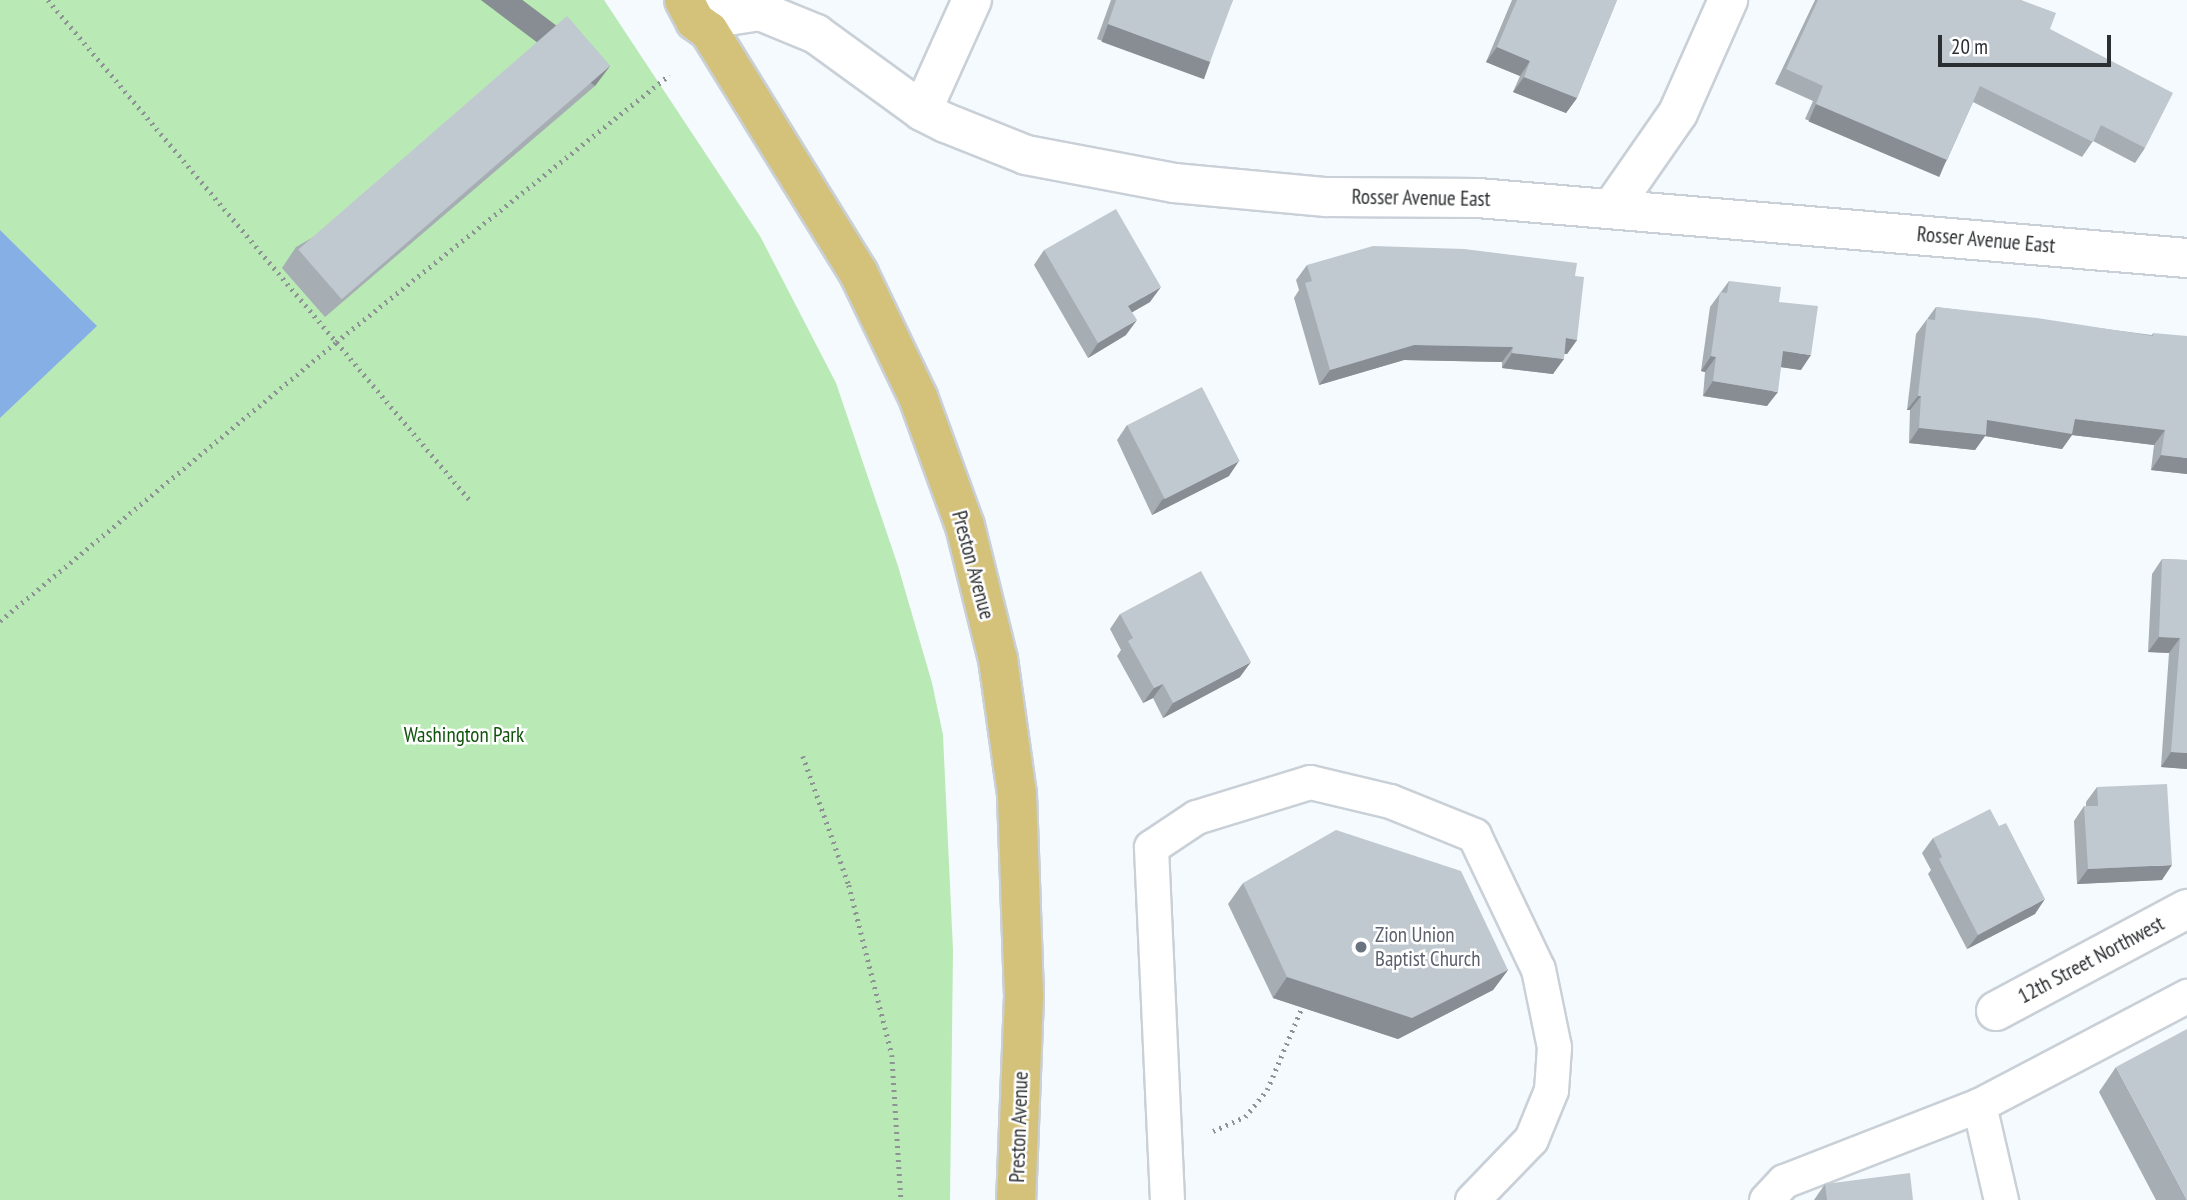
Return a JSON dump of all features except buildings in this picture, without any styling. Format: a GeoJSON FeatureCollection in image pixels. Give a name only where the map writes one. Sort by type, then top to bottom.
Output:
{"type":"FeatureCollection","features":[{"type":"Feature","properties":{"kind":"main road","name":"Preston Avenue"},"geometry":{"type":"LineString","coordinates":[[690,10],[709,31],[859,274],[918,397],[965,526],[998,659],[1017,795],[1024,996],[1016,1200]]}},
{"type":"Feature","properties":{"kind":"street"},"geometry":{"type":"LineString","coordinates":[[922,111],[972,0]]}},
{"type":"Feature","properties":{"kind":"street"},"geometry":{"type":"LineString","coordinates":[[1612,208],[1678,113],[1728,0]]}},
{"type":"Feature","properties":{"kind":"street","name":"Rosser Avenue East"},"geometry":{"type":"LineString","coordinates":[[690,10],[760,11],[770,18],[816,34],[922,111],[1026,155],[1174,183],[1326,197],[1478,198],[2187,258]]}},
{"type":"Feature","properties":{"kind":"street","name":"12th Street Northwest"},"geometry":{"type":"LineString","coordinates":[[1996,1011],[2187,909]]}},
{"type":"Feature","properties":{"kind":"lane"},"geometry":{"type":"LineString","coordinates":[[1167,1200],[1152,847],[1196,817],[1310,782],[1390,801],[1474,835],[1538,969],[1554,1047],[1551,1090],[1531,1139],[1472,1200]]}},
{"type":"Feature","properties":{"kind":"lane"},"geometry":{"type":"LineString","coordinates":[[1766,1200],[1784,1181],[1979,1105],[2187,996]]}},
{"type":"Feature","properties":{"kind":"lane"},"geometry":{"type":"LineString","coordinates":[[1979,1105],[2001,1200]]}},
{"type":"Feature","properties":{"kind":"path"},"geometry":{"type":"LineString","coordinates":[[48,0],[469,499]]}},
{"type":"Feature","properties":{"kind":"path"},"geometry":{"type":"LineString","coordinates":[[0,621],[336,342],[669,75]]}},
{"type":"Feature","properties":{"kind":"path"},"geometry":{"type":"LineString","coordinates":[[803,756],[849,885],[892,1055],[901,1200]]}},
{"type":"Feature","properties":{"kind":"path"},"geometry":{"type":"LineString","coordinates":[[1165,1142],[1209,1133],[1245,1117],[1268,1090],[1302,1007]]}},
{"type":"Feature","properties":{"kind":"green space","name":"Washington Park"},"geometry":{"type":"Polygon","coordinates":[[[0,0],[604,0],[760,236],[836,383],[898,566],[932,683],[943,735],[953,950],[950,1200],[0,1200],[0,0]]]}},
{"type":"Feature","properties":{"kind":"water"},"geometry":{"type":"Polygon","coordinates":[[[0,230],[97,326],[0,418],[0,230]]]}},
{"type":"Feature","properties":{"kind":"place","name":"Zion Union Baptist Church"},"geometry":{"type":"Point","coordinates":[1361,947]}}]}
